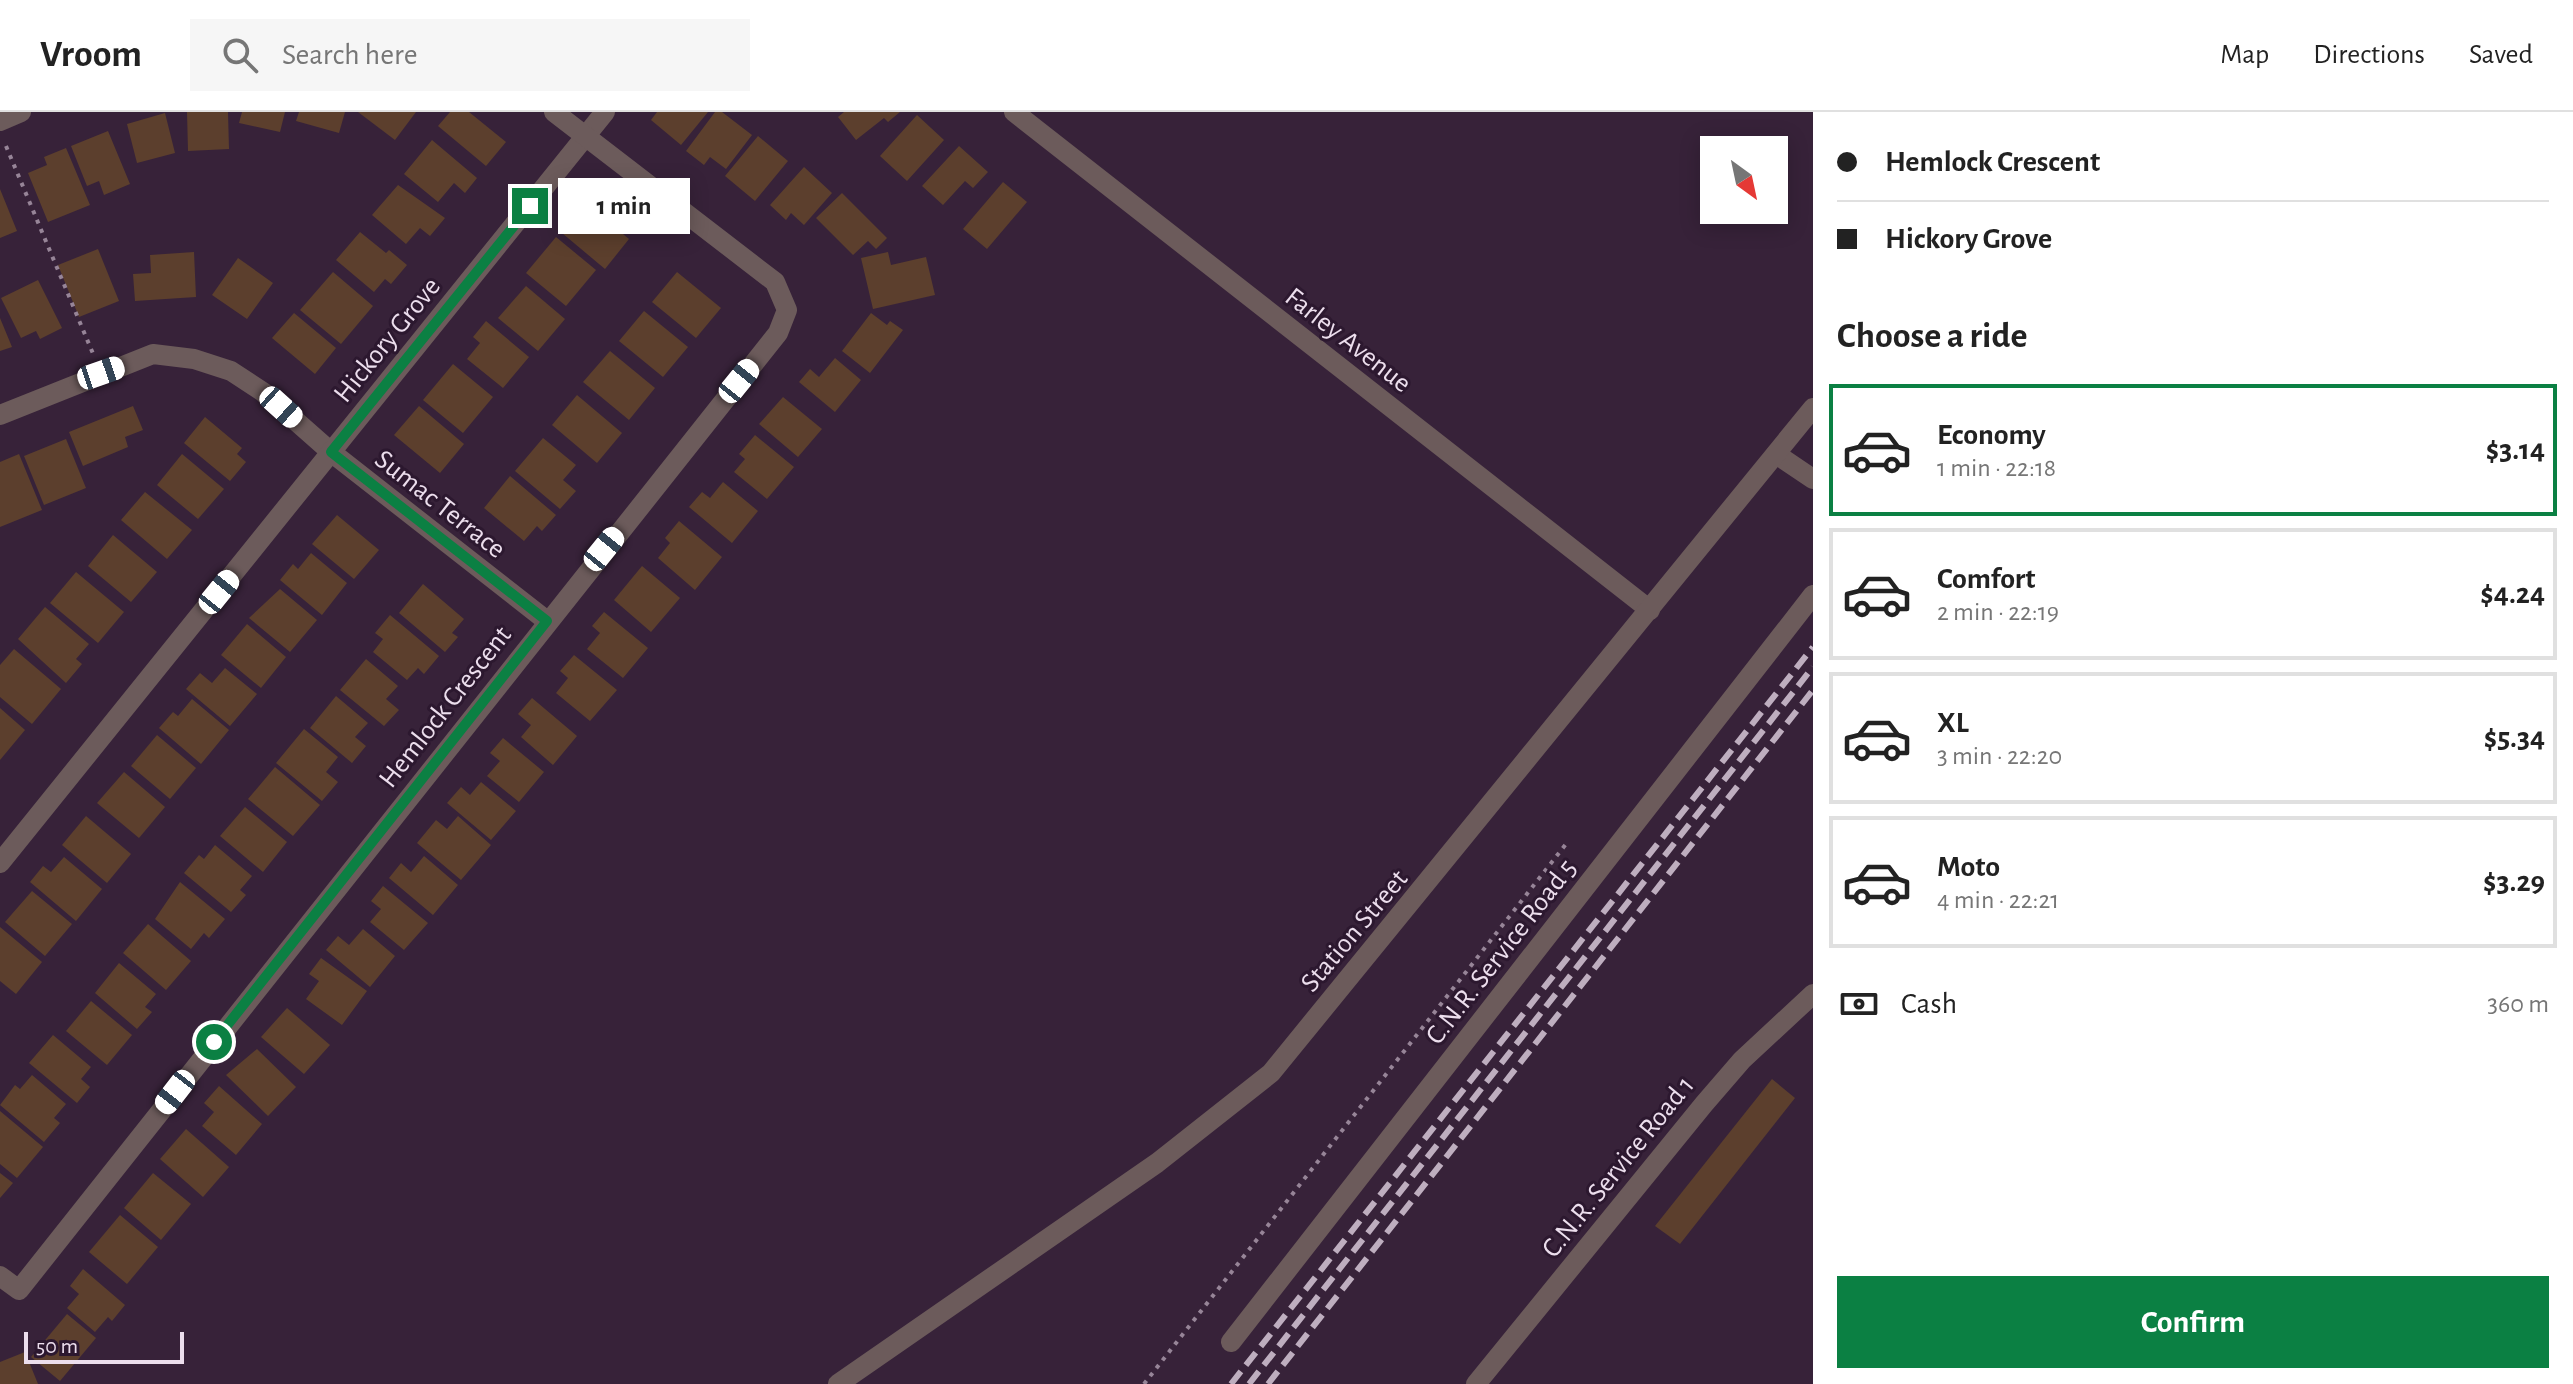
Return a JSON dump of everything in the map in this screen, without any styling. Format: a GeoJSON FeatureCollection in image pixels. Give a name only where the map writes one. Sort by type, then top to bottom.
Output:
{"type":"FeatureCollection","features":[{"type":"Feature","properties":{"kind":"street"},"geometry":{"type":"LineString","coordinates":[[0,121],[21,112]]}},
{"type":"Feature","properties":{"kind":"street","name":"Hemlock Crescent"},"geometry":{"type":"LineString","coordinates":[[0,1276],[19,1290],[778,333],[787,310],[775,282],[554,112]]}},
{"type":"Feature","properties":{"kind":"street","name":"Hickory Grove"},"geometry":{"type":"LineString","coordinates":[[0,863],[605,112]]}},
{"type":"Feature","properties":{"kind":"street","name":"Farley Avenue"},"geometry":{"type":"LineString","coordinates":[[1014,112],[1650,610]]}},
{"type":"Feature","properties":{"kind":"street","name":"Sumac Terrace"},"geometry":{"type":"LineString","coordinates":[[0,415],[153,354],[194,359],[231,371],[263,392],[331,452],[547,621]]}},
{"type":"Feature","properties":{"kind":"street","name":"Station Street"},"geometry":{"type":"LineString","coordinates":[[838,1384],[1157,1163],[1271,1073],[1813,408]]}},
{"type":"Feature","properties":{"kind":"street"},"geometry":{"type":"LineString","coordinates":[[1776,454],[1813,479]]}},
{"type":"Feature","properties":{"kind":"street","name":"C.N.R. Service Road 5"},"geometry":{"type":"LineString","coordinates":[[1231,1342],[1813,595]]}},
{"type":"Feature","properties":{"kind":"street","name":"C.N.R. Service Road 1"},"geometry":{"type":"LineString","coordinates":[[1476,1384],[1713,1093],[1742,1060],[1813,994]]}},
{"type":"Feature","properties":{"kind":"path"},"geometry":{"type":"LineString","coordinates":[[6,146],[101,373]]}},
{"type":"Feature","properties":{"kind":"path"},"geometry":{"type":"LineString","coordinates":[[1144,1384],[1566,844]]}},
{"type":"Feature","properties":{"kind":"building"},"geometry":{"type":"Polygon","coordinates":[[[187,112],[228,112],[229,149],[188,151],[187,112]]]}},
{"type":"Feature","properties":{"kind":"building"},"geometry":{"type":"Polygon","coordinates":[[[242,112],[285,112],[280,132],[239,123],[242,112]]]}},
{"type":"Feature","properties":{"kind":"building"},"geometry":{"type":"Polygon","coordinates":[[[299,112],[345,112],[339,133],[296,121],[299,112]]]}},
{"type":"Feature","properties":{"kind":"building"},"geometry":{"type":"Polygon","coordinates":[[[358,112],[416,112],[395,140],[358,112]]]}},
{"type":"Feature","properties":{"kind":"building"},"geometry":{"type":"Polygon","coordinates":[[[450,112],[469,112],[506,142],[486,166],[438,126],[450,112]]]}},
{"type":"Feature","properties":{"kind":"building"},"geometry":{"type":"Polygon","coordinates":[[[657,112],[708,112],[681,145],[651,120],[657,112]]]}},
{"type":"Feature","properties":{"kind":"building"},"geometry":{"type":"Polygon","coordinates":[[[715,112],[722,112],[752,135],[726,169],[710,157],[704,165],[686,151],[715,112]]]}},
{"type":"Feature","properties":{"kind":"building"},"geometry":{"type":"Polygon","coordinates":[[[844,112],[900,112],[888,122],[884,118],[856,140],[838,117],[844,112]]]}},
{"type":"Feature","properties":{"kind":"building"},"geometry":{"type":"Polygon","coordinates":[[[165,113],[175,153],[137,163],[127,124],[165,113]]]}},
{"type":"Feature","properties":{"kind":"building"},"geometry":{"type":"Polygon","coordinates":[[[917,115],[944,140],[907,181],[880,156],[917,115]]]}},
{"type":"Feature","properties":{"kind":"building"},"geometry":{"type":"Polygon","coordinates":[[[108,131],[130,184],[104,195],[99,181],[87,186],[71,146],[108,131]]]}},
{"type":"Feature","properties":{"kind":"building"},"geometry":{"type":"Polygon","coordinates":[[[758,136],[788,161],[755,201],[725,176],[758,136]]]}},
{"type":"Feature","properties":{"kind":"building"},"geometry":{"type":"Polygon","coordinates":[[[432,140],[477,178],[465,193],[454,183],[438,202],[404,174],[432,140]]]}},
{"type":"Feature","properties":{"kind":"building"},"geometry":{"type":"Polygon","coordinates":[[[959,146],[988,172],[973,188],[965,181],[943,205],[922,186],[959,146]]]}},
{"type":"Feature","properties":{"kind":"building"},"geometry":{"type":"Polygon","coordinates":[[[66,148],[90,205],[48,222],[28,173],[47,165],[44,157],[66,148]]]}},
{"type":"Feature","properties":{"kind":"building"},"geometry":{"type":"Polygon","coordinates":[[[804,167],[832,193],[804,225],[791,213],[786,220],[770,205],[804,167]]]}},
{"type":"Feature","properties":{"kind":"building"},"geometry":{"type":"Polygon","coordinates":[[[1003,182],[1027,202],[987,249],[963,229],[1003,182]]]}},
{"type":"Feature","properties":{"kind":"building"},"geometry":{"type":"Polygon","coordinates":[[[398,185],[445,218],[430,236],[420,228],[406,244],[372,215],[398,185]]]}},
{"type":"Feature","properties":{"kind":"building"},"geometry":{"type":"Polygon","coordinates":[[[0,189],[17,231],[0,238],[0,189]]]}},
{"type":"Feature","properties":{"kind":"building"},"geometry":{"type":"Polygon","coordinates":[[[842,193],[887,238],[876,249],[868,241],[853,255],[816,218],[842,193]]]}},
{"type":"Feature","properties":{"kind":"building"},"geometry":{"type":"Polygon","coordinates":[[[587,204],[629,239],[605,269],[562,233],[587,204]]]}},
{"type":"Feature","properties":{"kind":"building"},"geometry":{"type":"Polygon","coordinates":[[[360,232],[407,265],[391,284],[385,279],[374,292],[336,260],[360,232]]]}},
{"type":"Feature","properties":{"kind":"building"},"geometry":{"type":"Polygon","coordinates":[[[556,237],[596,270],[566,306],[526,273],[556,237]]]}},
{"type":"Feature","properties":{"kind":"building"},"geometry":{"type":"Polygon","coordinates":[[[98,249],[119,301],[79,317],[58,265],[98,249]]]}},
{"type":"Feature","properties":{"kind":"building"},"geometry":{"type":"Polygon","coordinates":[[[194,252],[196,297],[135,301],[133,274],[151,273],[150,255],[194,252]]]}},
{"type":"Feature","properties":{"kind":"building"},"geometry":{"type":"Polygon","coordinates":[[[888,252],[891,265],[926,257],[935,295],[873,309],[861,258],[888,252]]]}},
{"type":"Feature","properties":{"kind":"building"},"geometry":{"type":"Polygon","coordinates":[[[238,258],[273,283],[247,319],[212,295],[238,258]]]}},
{"type":"Feature","properties":{"kind":"building"},"geometry":{"type":"Polygon","coordinates":[[[333,272],[373,306],[341,344],[300,310],[333,272]]]}},
{"type":"Feature","properties":{"kind":"building"},"geometry":{"type":"Polygon","coordinates":[[[677,272],[721,308],[696,338],[652,302],[677,272]]]}},
{"type":"Feature","properties":{"kind":"building"},"geometry":{"type":"Polygon","coordinates":[[[38,280],[62,328],[40,339],[36,331],[21,338],[1,298],[38,280]]]}},
{"type":"Feature","properties":{"kind":"building"},"geometry":{"type":"Polygon","coordinates":[[[526,286],[565,319],[538,351],[498,318],[526,286]]]}},
{"type":"Feature","properties":{"kind":"building"},"geometry":{"type":"Polygon","coordinates":[[[644,311],[688,347],[663,377],[619,341],[644,311]]]}},
{"type":"Feature","properties":{"kind":"building"},"geometry":{"type":"Polygon","coordinates":[[[294,313],[336,348],[315,374],[272,338],[294,313]]]}},
{"type":"Feature","properties":{"kind":"building"},"geometry":{"type":"Polygon","coordinates":[[[871,313],[887,325],[890,321],[903,330],[870,373],[842,351],[871,313]]]}},
{"type":"Feature","properties":{"kind":"building"},"geometry":{"type":"Polygon","coordinates":[[[0,318],[12,347],[0,351],[0,318]]]}},
{"type":"Feature","properties":{"kind":"building"},"geometry":{"type":"Polygon","coordinates":[[[486,321],[529,357],[503,388],[467,359],[480,343],[473,337],[486,321]]]}},
{"type":"Feature","properties":{"kind":"building"},"geometry":{"type":"Polygon","coordinates":[[[610,351],[655,388],[629,420],[583,382],[610,351]]]}},
{"type":"Feature","properties":{"kind":"building"},"geometry":{"type":"Polygon","coordinates":[[[835,358],[861,380],[835,412],[799,382],[810,369],[819,377],[835,358]]]}},
{"type":"Feature","properties":{"kind":"building"},"geometry":{"type":"Polygon","coordinates":[[[453,364],[493,397],[463,433],[423,400],[453,364]]]}},
{"type":"Feature","properties":{"kind":"building"},"geometry":{"type":"Polygon","coordinates":[[[577,395],[622,433],[597,463],[552,425],[577,395]]]}},
{"type":"Feature","properties":{"kind":"building"},"geometry":{"type":"Polygon","coordinates":[[[783,397],[822,429],[798,457],[759,424],[783,397]]]}},
{"type":"Feature","properties":{"kind":"building"},"geometry":{"type":"Polygon","coordinates":[[[133,406],[143,430],[125,437],[128,447],[83,466],[69,432],[133,406]]]}},
{"type":"Feature","properties":{"kind":"building"},"geometry":{"type":"Polygon","coordinates":[[[419,406],[464,444],[440,473],[394,435],[419,406]]]}},
{"type":"Feature","properties":{"kind":"building"},"geometry":{"type":"Polygon","coordinates":[[[205,417],[242,448],[237,454],[246,462],[230,481],[184,443],[205,417]]]}},
{"type":"Feature","properties":{"kind":"building"},"geometry":{"type":"Polygon","coordinates":[[[755,435],[794,467],[767,499],[734,472],[745,459],[739,454],[755,435]]]}},
{"type":"Feature","properties":{"kind":"building"},"geometry":{"type":"Polygon","coordinates":[[[543,438],[576,465],[563,480],[576,491],[560,509],[515,471],[543,438]]]}},
{"type":"Feature","properties":{"kind":"building"},"geometry":{"type":"Polygon","coordinates":[[[66,439],[86,488],[44,505],[24,456],[66,439]]]}},
{"type":"Feature","properties":{"kind":"building"},"geometry":{"type":"Polygon","coordinates":[[[19,454],[42,510],[0,527],[0,462],[19,454]]]}},
{"type":"Feature","properties":{"kind":"building"},"geometry":{"type":"Polygon","coordinates":[[[182,454],[224,489],[198,519],[157,485],[182,454]]]}},
{"type":"Feature","properties":{"kind":"building"},"geometry":{"type":"Polygon","coordinates":[[[510,476],[556,515],[542,531],[537,526],[524,541],[484,508],[510,476]]]}},
{"type":"Feature","properties":{"kind":"building"},"geometry":{"type":"Polygon","coordinates":[[[723,482],[758,511],[732,543],[689,507],[702,492],[710,498],[723,482]]]}},
{"type":"Feature","properties":{"kind":"building"},"geometry":{"type":"Polygon","coordinates":[[[145,492],[192,530],[167,559],[121,520],[145,492]]]}},
{"type":"Feature","properties":{"kind":"building"},"geometry":{"type":"Polygon","coordinates":[[[337,515],[379,550],[354,579],[312,544],[337,515]]]}},
{"type":"Feature","properties":{"kind":"building"},"geometry":{"type":"Polygon","coordinates":[[[679,521],[722,557],[695,590],[658,558],[670,543],[665,538],[679,521]]]}},
{"type":"Feature","properties":{"kind":"building"},"geometry":{"type":"Polygon","coordinates":[[[113,535],[157,572],[131,602],[88,566],[113,535]]]}},
{"type":"Feature","properties":{"kind":"building"},"geometry":{"type":"Polygon","coordinates":[[[311,553],[347,583],[322,615],[280,580],[293,564],[298,569],[311,553]]]}},
{"type":"Feature","properties":{"kind":"building"},"geometry":{"type":"Polygon","coordinates":[[[642,566],[680,598],[651,632],[614,600],[642,566]]]}},
{"type":"Feature","properties":{"kind":"building"},"geometry":{"type":"Polygon","coordinates":[[[76,572],[124,612],[98,643],[50,603],[76,572]]]}},
{"type":"Feature","properties":{"kind":"building"},"geometry":{"type":"Polygon","coordinates":[[[423,584],[464,619],[452,633],[458,637],[445,652],[399,613],[423,584]]]}},
{"type":"Feature","properties":{"kind":"building"},"geometry":{"type":"Polygon","coordinates":[[[280,589],[317,620],[290,652],[249,618],[280,589]]]}},
{"type":"Feature","properties":{"kind":"building"},"geometry":{"type":"Polygon","coordinates":[[[45,607],[89,644],[76,659],[82,664],[66,683],[18,639],[45,607]]]}},
{"type":"Feature","properties":{"kind":"building"},"geometry":{"type":"Polygon","coordinates":[[[604,612],[648,648],[623,678],[587,649],[600,633],[592,626],[604,612]]]}},
{"type":"Feature","properties":{"kind":"building"},"geometry":{"type":"Polygon","coordinates":[[[390,615],[439,656],[424,674],[418,668],[407,680],[373,652],[383,639],[375,633],[390,615]]]}},
{"type":"Feature","properties":{"kind":"building"},"geometry":{"type":"Polygon","coordinates":[[[247,624],[286,657],[261,688],[221,655],[247,624]]]}},
{"type":"Feature","properties":{"kind":"building"},"geometry":{"type":"Polygon","coordinates":[[[14,649],[61,689],[32,724],[0,697],[0,665],[14,649]]]}},
{"type":"Feature","properties":{"kind":"building"},"geometry":{"type":"Polygon","coordinates":[[[574,655],[617,690],[590,721],[556,693],[568,678],[560,671],[574,655]]]}},
{"type":"Feature","properties":{"kind":"building"},"geometry":{"type":"Polygon","coordinates":[[[366,659],[398,686],[386,699],[399,710],[384,726],[340,690],[366,659]]]}},
{"type":"Feature","properties":{"kind":"building"},"geometry":{"type":"Polygon","coordinates":[[[225,668],[257,694],[230,726],[186,689],[200,673],[212,683],[225,668]]]}},
{"type":"Feature","properties":{"kind":"building"},"geometry":{"type":"Polygon","coordinates":[[[336,696],[368,723],[355,737],[366,746],[352,763],[310,728],[336,696]]]}},
{"type":"Feature","properties":{"kind":"building"},"geometry":{"type":"Polygon","coordinates":[[[532,698],[577,736],[553,765],[521,737],[531,725],[518,714],[532,698]]]}},
{"type":"Feature","properties":{"kind":"building"},"geometry":{"type":"Polygon","coordinates":[[[192,699],[229,730],[201,764],[159,728],[173,712],[178,716],[192,699]]]}},
{"type":"Feature","properties":{"kind":"building"},"geometry":{"type":"Polygon","coordinates":[[[0,708],[25,730],[0,760],[0,708]]]}},
{"type":"Feature","properties":{"kind":"building"},"geometry":{"type":"Polygon","coordinates":[[[304,729],[338,757],[326,772],[338,782],[322,801],[276,763],[304,729]]]}},
{"type":"Feature","properties":{"kind":"building"},"geometry":{"type":"Polygon","coordinates":[[[157,735],[196,768],[170,799],[131,766],[157,735]]]}},
{"type":"Feature","properties":{"kind":"building"},"geometry":{"type":"Polygon","coordinates":[[[503,738],[544,772],[519,802],[487,776],[500,761],[490,753],[503,738]]]}},
{"type":"Feature","properties":{"kind":"building"},"geometry":{"type":"Polygon","coordinates":[[[275,767],[320,805],[293,836],[248,799],[275,767]]]}},
{"type":"Feature","properties":{"kind":"building"},"geometry":{"type":"Polygon","coordinates":[[[124,772],[165,807],[139,838],[97,803],[124,772]]]}},
{"type":"Feature","properties":{"kind":"building"},"geometry":{"type":"Polygon","coordinates":[[[481,782],[516,811],[491,840],[447,803],[461,787],[470,795],[481,782]]]}},
{"type":"Feature","properties":{"kind":"building"},"geometry":{"type":"Polygon","coordinates":[[[245,807],[287,842],[263,872],[220,836],[245,807]]]}},
{"type":"Feature","properties":{"kind":"building"},"geometry":{"type":"Polygon","coordinates":[[[86,816],[131,854],[107,883],[62,845],[86,816]]]}},
{"type":"Feature","properties":{"kind":"building"},"geometry":{"type":"Polygon","coordinates":[[[458,816],[491,845],[461,880],[417,843],[436,820],[447,829],[458,816]]]}},
{"type":"Feature","properties":{"kind":"building"},"geometry":{"type":"Polygon","coordinates":[[[215,845],[252,876],[240,890],[246,895],[231,912],[184,873],[199,855],[204,859],[215,845]]]}},
{"type":"Feature","properties":{"kind":"building"},"geometry":{"type":"Polygon","coordinates":[[[424,856],[458,885],[433,915],[389,878],[401,863],[411,872],[424,856]]]}},
{"type":"Feature","properties":{"kind":"building"},"geometry":{"type":"Polygon","coordinates":[[[64,857],[102,889],[76,921],[30,882],[43,866],[51,872],[64,857]]]}},
{"type":"Feature","properties":{"kind":"building"},"geometry":{"type":"Polygon","coordinates":[[[180,882],[225,919],[209,938],[204,933],[191,949],[155,919],[180,882]]]}},
{"type":"Feature","properties":{"kind":"building"},"geometry":{"type":"Polygon","coordinates":[[[383,886],[428,923],[404,950],[370,922],[381,909],[371,901],[383,886]]]}},
{"type":"Feature","properties":{"kind":"building"},"geometry":{"type":"Polygon","coordinates":[[[32,891],[72,924],[45,956],[5,922],[32,891]]]}},
{"type":"Feature","properties":{"kind":"building"},"geometry":{"type":"Polygon","coordinates":[[[148,924],[191,961],[166,990],[123,953],[148,924]]]}},
{"type":"Feature","properties":{"kind":"building"},"geometry":{"type":"Polygon","coordinates":[[[0,927],[42,962],[16,994],[0,981],[0,927]]]}},
{"type":"Feature","properties":{"kind":"building"},"geometry":{"type":"Polygon","coordinates":[[[363,929],[395,956],[370,987],[326,950],[338,936],[349,945],[363,929]]]}},
{"type":"Feature","properties":{"kind":"building"},"geometry":{"type":"Polygon","coordinates":[[[321,958],[367,991],[342,1025],[306,999],[319,981],[309,974],[321,958]]]}},
{"type":"Feature","properties":{"kind":"building"},"geometry":{"type":"Polygon","coordinates":[[[119,963],[156,994],[145,1007],[152,1012],[137,1029],[95,993],[119,963]]]}},
{"type":"Feature","properties":{"kind":"building"},"geometry":{"type":"Polygon","coordinates":[[[91,1001],[132,1035],[107,1065],[66,1031],[91,1001]]]}},
{"type":"Feature","properties":{"kind":"building"},"geometry":{"type":"Polygon","coordinates":[[[287,1008],[330,1045],[304,1074],[261,1037],[287,1008]]]}},
{"type":"Feature","properties":{"kind":"building"},"geometry":{"type":"Polygon","coordinates":[[[53,1035],[91,1067],[81,1079],[90,1087],[77,1103],[29,1063],[53,1035]]]}},
{"type":"Feature","properties":{"kind":"building"},"geometry":{"type":"Polygon","coordinates":[[[257,1049],[296,1087],[268,1116],[226,1075],[257,1049]]]}},
{"type":"Feature","properties":{"kind":"building"},"geometry":{"type":"Polygon","coordinates":[[[32,1075],[66,1104],[54,1118],[60,1123],[44,1142],[0,1105],[15,1085],[20,1089],[32,1075]]]}},
{"type":"Feature","properties":{"kind":"building"},"geometry":{"type":"Polygon","coordinates":[[[1772,1079],[1795,1098],[1680,1244],[1655,1226],[1772,1079]]]}},
{"type":"Feature","properties":{"kind":"building"},"geometry":{"type":"Polygon","coordinates":[[[219,1086],[262,1124],[236,1155],[202,1126],[214,1112],[204,1103],[219,1086]]]}},
{"type":"Feature","properties":{"kind":"building"},"geometry":{"type":"Polygon","coordinates":[[[0,1111],[43,1147],[17,1178],[0,1164],[0,1111]]]}},
{"type":"Feature","properties":{"kind":"building"},"geometry":{"type":"Polygon","coordinates":[[[186,1129],[229,1167],[203,1197],[160,1159],[186,1129]]]}},
{"type":"Feature","properties":{"kind":"building"},"geometry":{"type":"Polygon","coordinates":[[[0,1173],[13,1183],[0,1198],[0,1173]]]}},
{"type":"Feature","properties":{"kind":"building"},"geometry":{"type":"Polygon","coordinates":[[[153,1173],[191,1204],[161,1240],[124,1208],[153,1173]]]}},
{"type":"Feature","properties":{"kind":"building"},"geometry":{"type":"Polygon","coordinates":[[[120,1215],[158,1247],[127,1284],[89,1252],[120,1215]]]}},
{"type":"Feature","properties":{"kind":"building"},"geometry":{"type":"Polygon","coordinates":[[[83,1269],[125,1305],[112,1321],[108,1317],[95,1332],[67,1308],[79,1294],[70,1286],[83,1269]]]}},
{"type":"Feature","properties":{"kind":"building"},"geometry":{"type":"Polygon","coordinates":[[[67,1314],[96,1338],[60,1381],[31,1357],[67,1314]]]}},
{"type":"Feature","properties":{"kind":"building"},"geometry":{"type":"Polygon","coordinates":[[[25,1352],[38,1384],[0,1384],[0,1362],[25,1352]]]}},
{"type":"Feature","properties":{"kind":"railway"},"geometry":{"type":"LineString","coordinates":[[1231,1384],[1813,647]]}},
{"type":"Feature","properties":{"kind":"railway"},"geometry":{"type":"LineString","coordinates":[[1249,1384],[1813,667]]}},
{"type":"Feature","properties":{"kind":"railway"},"geometry":{"type":"LineString","coordinates":[[1268,1384],[1813,690]]}},
{"type":"Feature","properties":{"kind":"route"},"geometry":{"type":"LineString","coordinates":[[214,1042],[547,621],[331,452],[530,206]]}}]}
